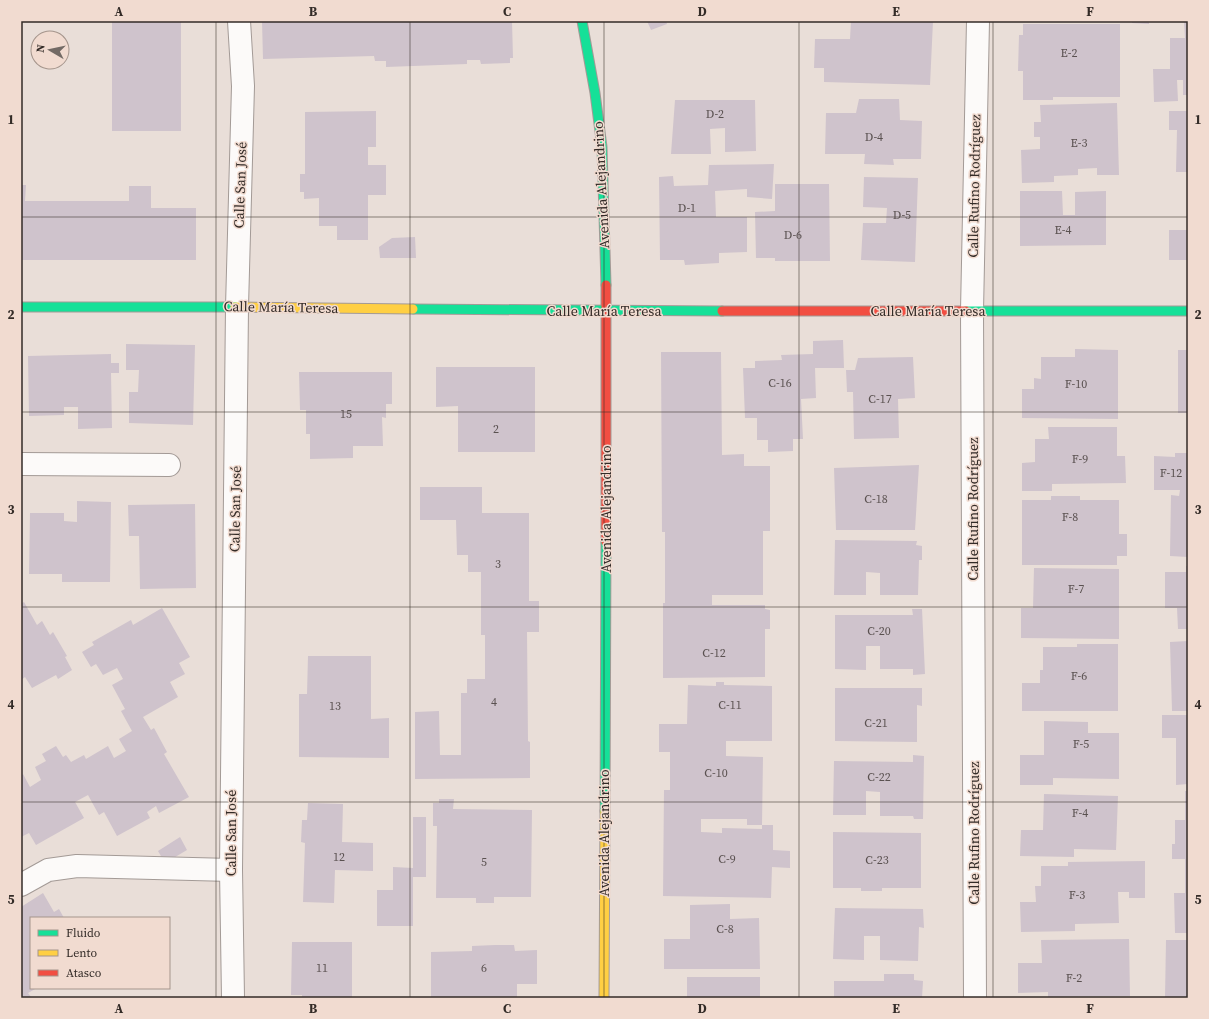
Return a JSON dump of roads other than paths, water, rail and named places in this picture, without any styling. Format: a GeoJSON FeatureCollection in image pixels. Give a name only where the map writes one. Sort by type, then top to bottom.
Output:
{"type":"FeatureCollection","features":[{"type":"Feature","properties":{"kind":"street","name":"Calle San José"},"geometry":{"type":"LineString","coordinates":[[233,998],[231,870],[237,307],[243,86],[239,21]]}},
{"type":"Feature","properties":{"kind":"street","name":"Avenida Alejandrino"},"geometry":{"type":"LineString","coordinates":[[582,21],[595,93],[602,164],[607,311],[604,998]]}},
{"type":"Feature","properties":{"kind":"street","name":"Calle Rufino Rodríguez"},"geometry":{"type":"LineString","coordinates":[[975,998],[972,311],[978,21]]}},
{"type":"Feature","properties":{"kind":"street","name":"Calle María Teresa"},"geometry":{"type":"LineString","coordinates":[[21,307],[237,307],[607,311],[1188,310]]}},
{"type":"Feature","properties":{"kind":"street"},"geometry":{"type":"LineString","coordinates":[[21,464],[168,465]]}},
{"type":"Feature","properties":{"kind":"street"},"geometry":{"type":"LineString","coordinates":[[21,885],[48,870],[77,866],[231,870]]}}]}
